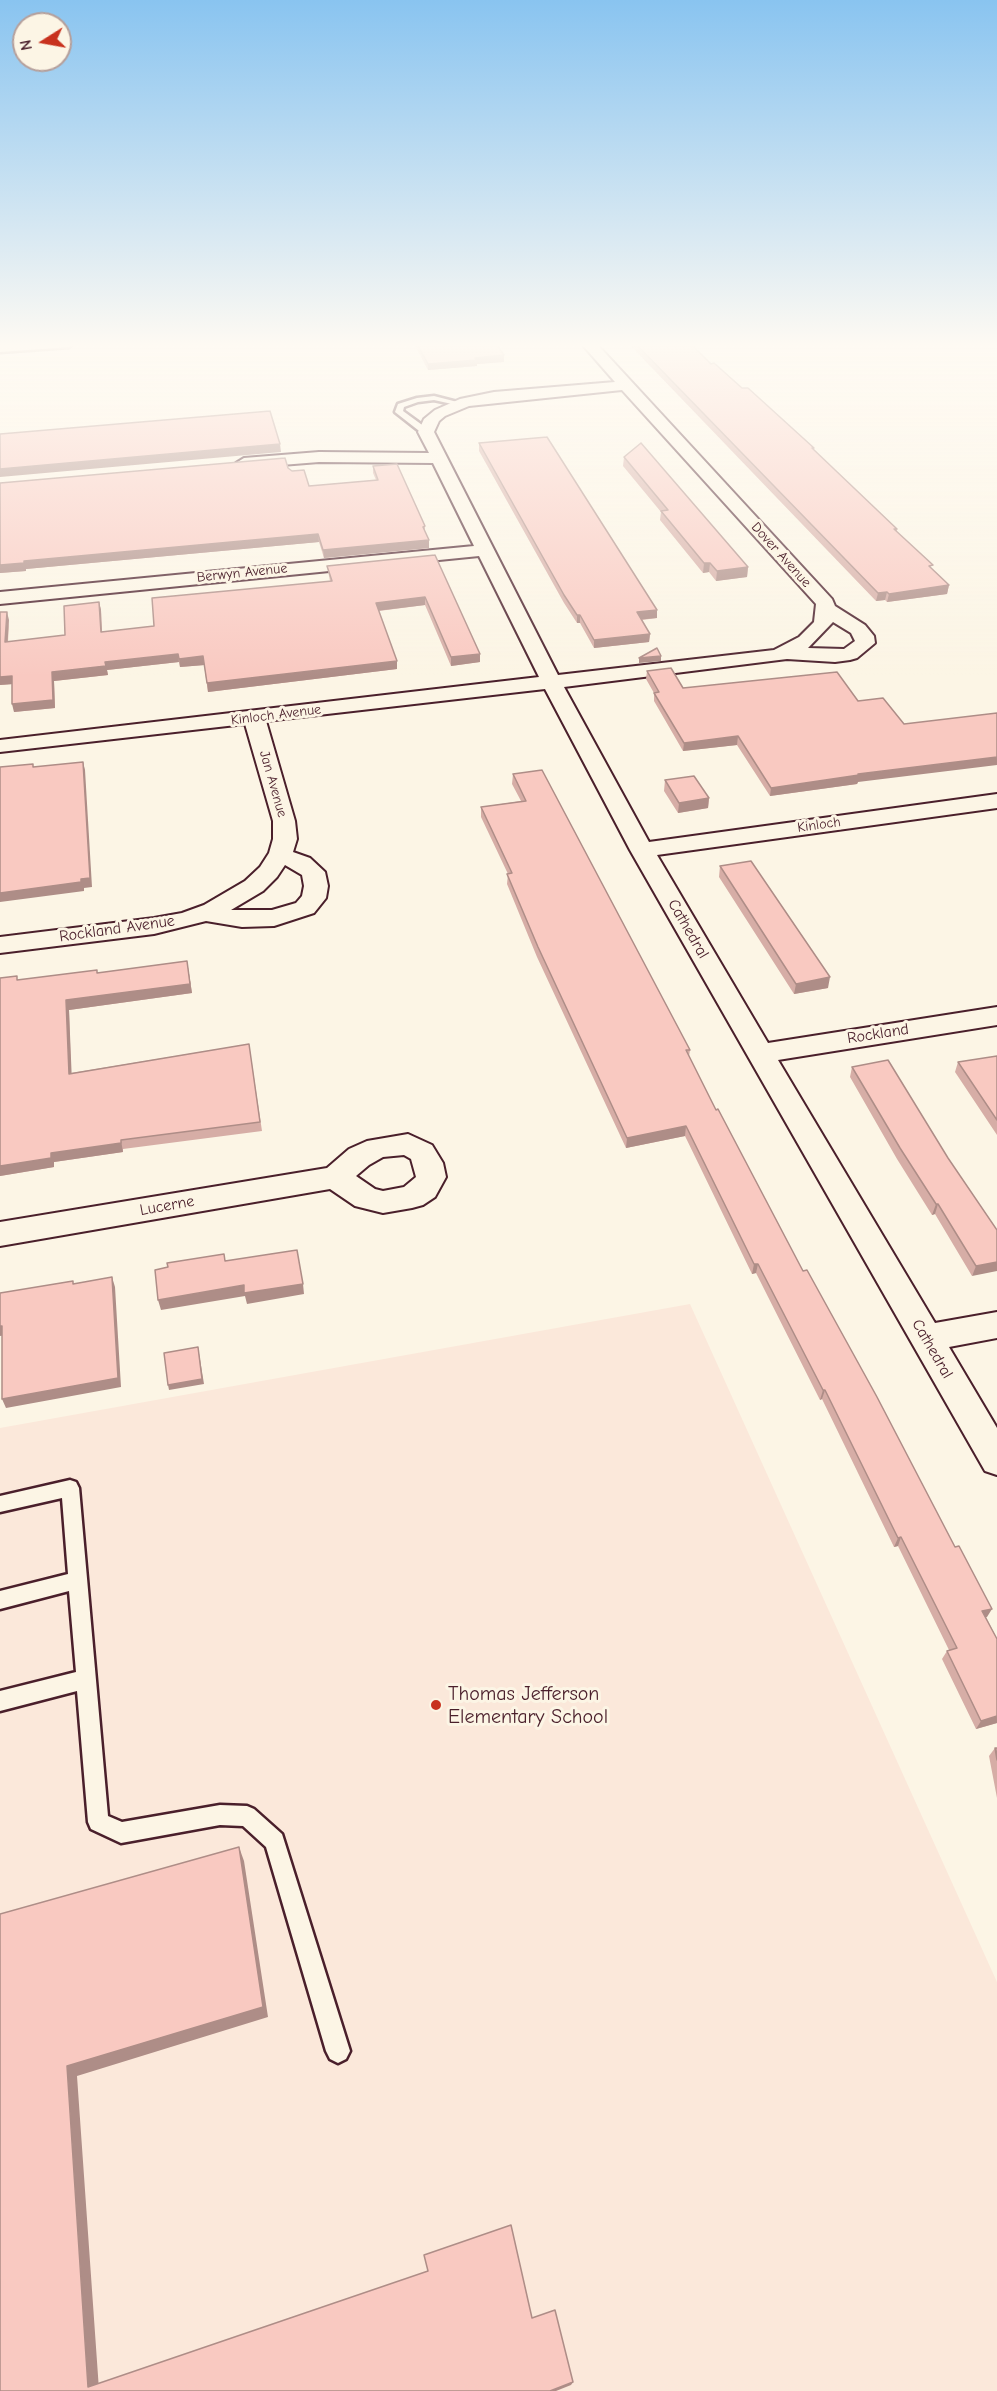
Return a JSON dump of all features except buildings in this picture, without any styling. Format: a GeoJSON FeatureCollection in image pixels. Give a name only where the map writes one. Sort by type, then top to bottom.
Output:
{"type":"FeatureCollection","features":[{"type":"Feature","properties":{"kind":"street","name":"Cathedral"},"geometry":{"type":"LineString","coordinates":[[437,454],[552,683],[642,850],[997,1460]]}},
{"type":"Feature","properties":{"kind":"street","name":"Dover Avenue"},"geometry":{"type":"LineString","coordinates":[[689,454],[825,603],[823,623],[806,641],[786,653]]}},
{"type":"Feature","properties":{"kind":"street"},"geometry":{"type":"LineString","coordinates":[[233,464],[319,457],[439,458]]}},
{"type":"Feature","properties":{"kind":"street","name":"Berwyn Avenue"},"geometry":{"type":"LineString","coordinates":[[0,598],[485,550]]}},
{"type":"Feature","properties":{"kind":"street","name":"Dover Avenue"},"geometry":{"type":"LineString","coordinates":[[552,683],[786,653],[835,656],[850,654],[865,643],[864,636],[858,629],[826,609]]}},
{"type":"Feature","properties":{"kind":"street","name":"Kinloch Avenue"},"geometry":{"type":"LineString","coordinates":[[0,746],[552,683]]}},
{"type":"Feature","properties":{"kind":"street","name":"Jan Avenue"},"geometry":{"type":"LineString","coordinates":[[254,717],[284,821],[285,838],[280,855],[261,880]]}},
{"type":"Feature","properties":{"kind":"street","name":"Kinloch"},"geometry":{"type":"LineString","coordinates":[[642,850],[997,801]]}},
{"type":"Feature","properties":{"kind":"street"},"geometry":{"type":"LineString","coordinates":[[204,913],[242,919],[274,918],[291,915],[304,908],[314,898],[316,886],[313,872],[302,863],[280,855]]}},
{"type":"Feature","properties":{"kind":"street","name":"Rockland Avenue"},"geometry":{"type":"LineString","coordinates":[[0,945],[154,926],[204,913],[235,899],[261,880]]}},
{"type":"Feature","properties":{"kind":"street","name":"Rockland"},"geometry":{"type":"LineString","coordinates":[[759,1054],[997,1016]]}},
{"type":"Feature","properties":{"kind":"street","name":"Lucerne"},"geometry":{"type":"LineString","coordinates":[[0,1234],[335,1177]]}},
{"type":"Feature","properties":{"kind":"street"},"geometry":{"type":"LineString","coordinates":[[926,1338],[997,1324]]}},
{"type":"Feature","properties":{"kind":"lane"},"geometry":{"type":"LineString","coordinates":[[0,1504],[70,1488],[98,1822],[121,1833],[220,1815],[247,1816],[275,1841],[338,2051]]}},
{"type":"Feature","properties":{"kind":"lane"},"geometry":{"type":"LineString","coordinates":[[0,1600],[78,1580]]}},
{"type":"Feature","properties":{"kind":"lane"},"geometry":{"type":"LineString","coordinates":[[0,1701],[86,1679]]}},
{"type":"Feature","properties":{"kind":"shaded area","name":"Thomas Jefferson Elementary School"},"geometry":{"type":"Polygon","coordinates":[[[690,1304],[997,1982],[997,2391],[0,2391],[0,1428],[690,1304]]]}},
{"type":"Feature","properties":{"kind":"place","name":"Thomas Jefferson Elementary School"},"geometry":{"type":"Point","coordinates":[436,1705]}}]}
